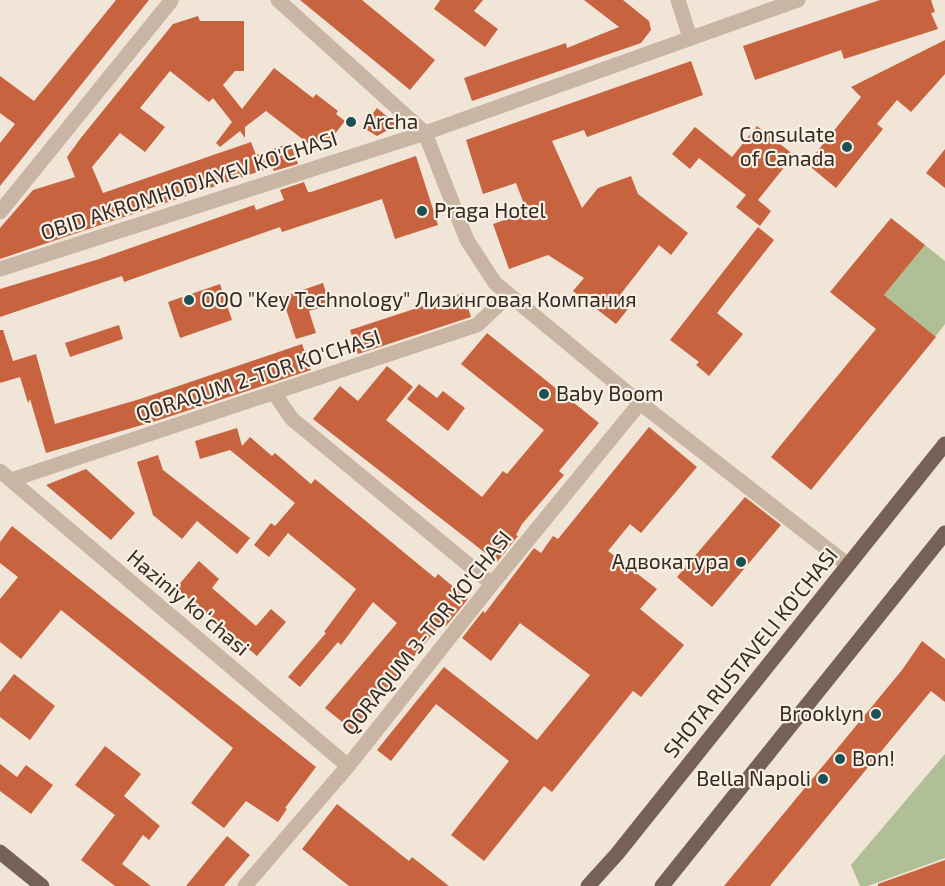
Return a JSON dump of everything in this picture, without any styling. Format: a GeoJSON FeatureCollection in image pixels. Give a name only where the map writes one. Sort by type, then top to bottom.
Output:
{"type":"FeatureCollection","features":[{"type":"Feature","properties":{"kind":"main road","name":"SHOTA RUSTAVELI KO'CHASI"},"geometry":{"type":"LineString","coordinates":[[588,886],[617,854],[945,444]]}},
{"type":"Feature","properties":{"kind":"main road"},"geometry":{"type":"LineString","coordinates":[[662,886],[945,533]]}},
{"type":"Feature","properties":{"kind":"main road"},"geometry":{"type":"LineString","coordinates":[[0,852],[42,886]]}},
{"type":"Feature","properties":{"kind":"street"},"geometry":{"type":"LineString","coordinates":[[0,213],[173,0]]}},
{"type":"Feature","properties":{"kind":"street"},"geometry":{"type":"LineString","coordinates":[[278,0],[425,133],[475,256],[495,283],[640,403],[848,565]]}},
{"type":"Feature","properties":{"kind":"street"},"geometry":{"type":"LineString","coordinates":[[678,0],[690,38]]}},
{"type":"Feature","properties":{"kind":"street","name":"OBID AKROMHODJAYEV KO'CHASI"},"geometry":{"type":"LineString","coordinates":[[0,269],[425,133],[798,0]]}},
{"type":"Feature","properties":{"kind":"street","name":"QORAQUM 2-TOR KO'CHASI"},"geometry":{"type":"LineString","coordinates":[[5,475],[274,393],[477,325],[508,295]]}},
{"type":"Feature","properties":{"kind":"street"},"geometry":{"type":"LineString","coordinates":[[274,393],[292,419],[492,584]]}},
{"type":"Feature","properties":{"kind":"street","name":"QORAQUM 3-TOR KO'CHASI"},"geometry":{"type":"LineString","coordinates":[[245,886],[348,766],[492,584],[640,403]]}},
{"type":"Feature","properties":{"kind":"street","name":"Haziniy koʻchasi"},"geometry":{"type":"LineString","coordinates":[[5,475],[348,766]]}},
{"type":"Feature","properties":{"kind":"green space"},"geometry":{"type":"Polygon","coordinates":[[[925,245],[945,261],[945,324],[935,337],[884,295],[925,245]]]}},
{"type":"Feature","properties":{"kind":"green space"},"geometry":{"type":"Polygon","coordinates":[[[945,754],[945,858],[868,886],[860,886],[851,865],[945,754]]]}},
{"type":"Feature","properties":{"kind":"building"},"geometry":{"type":"Polygon","coordinates":[[[116,0],[149,0],[0,186],[0,143],[15,124],[0,113],[0,76],[34,101],[116,0]]]}},
{"type":"Feature","properties":{"kind":"building"},"geometry":{"type":"Polygon","coordinates":[[[300,0],[362,0],[435,60],[410,90],[300,0]]]}},
{"type":"Feature","properties":{"kind":"building"},"geometry":{"type":"Polygon","coordinates":[[[440,0],[483,0],[474,11],[498,29],[485,47],[434,9],[440,0]]]}},
{"type":"Feature","properties":{"kind":"building"},"geometry":{"type":"Polygon","coordinates":[[[584,0],[623,0],[649,21],[651,30],[641,43],[472,101],[464,78],[566,43],[567,48],[619,27],[584,0]]]}},
{"type":"Feature","properties":{"kind":"building"},"geometry":{"type":"Polygon","coordinates":[[[880,0],[931,0],[935,12],[931,13],[938,29],[844,59],[841,50],[755,80],[743,46],[880,0]]]}},
{"type":"Feature","properties":{"kind":"building"},"geometry":{"type":"Polygon","coordinates":[[[198,16],[200,21],[244,21],[244,71],[235,71],[223,85],[242,109],[274,68],[313,98],[316,94],[338,111],[336,114],[345,121],[326,145],[320,140],[314,148],[266,111],[245,127],[245,138],[240,131],[220,147],[216,143],[232,122],[213,98],[209,102],[170,71],[140,108],[165,127],[145,152],[120,133],[92,167],[103,193],[251,142],[256,155],[290,143],[298,164],[274,171],[272,167],[0,259],[0,228],[33,190],[75,177],[67,157],[80,139],[173,24],[198,16]]]}},
{"type":"Feature","properties":{"kind":"building"},"geometry":{"type":"Polygon","coordinates":[[[945,40],[945,74],[911,112],[897,100],[877,124],[883,129],[836,188],[807,164],[861,97],[851,87],[945,40]]]}},
{"type":"Feature","properties":{"kind":"building"},"geometry":{"type":"Polygon","coordinates":[[[691,61],[703,95],[587,137],[584,130],[552,141],[582,208],[598,188],[631,176],[638,194],[688,233],[671,255],[659,245],[620,295],[632,304],[616,324],[573,291],[584,278],[548,255],[509,269],[493,224],[527,212],[516,183],[483,194],[466,140],[691,61]]]}},
{"type":"Feature","properties":{"kind":"building"},"geometry":{"type":"Polygon","coordinates":[[[377,108],[397,125],[377,136],[362,127],[377,108]]]}},
{"type":"Feature","properties":{"kind":"building"},"geometry":{"type":"Polygon","coordinates":[[[757,126],[794,155],[758,200],[771,211],[760,226],[736,207],[746,195],[699,158],[690,169],[672,154],[695,127],[732,157],[757,126]]]}},
{"type":"Feature","properties":{"kind":"building"},"geometry":{"type":"Polygon","coordinates":[[[945,149],[945,188],[926,173],[945,149]]]}},
{"type":"Feature","properties":{"kind":"building"},"geometry":{"type":"Polygon","coordinates":[[[416,156],[438,225],[395,239],[382,199],[282,232],[280,227],[124,282],[122,276],[0,317],[0,289],[96,260],[254,205],[256,210],[284,200],[280,190],[304,182],[308,192],[311,192],[416,156]]]}},
{"type":"Feature","properties":{"kind":"building"},"geometry":{"type":"Polygon","coordinates":[[[891,218],[925,245],[884,295],[936,337],[811,490],[771,457],[876,329],[830,292],[891,218]]]}},
{"type":"Feature","properties":{"kind":"building"},"geometry":{"type":"Polygon","coordinates":[[[758,227],[774,240],[717,313],[743,334],[709,376],[696,365],[699,362],[670,340],[758,227]]]}},
{"type":"Feature","properties":{"kind":"building"},"geometry":{"type":"Polygon","coordinates":[[[323,283],[330,305],[309,311],[316,333],[296,339],[282,297],[323,283]]]}},
{"type":"Feature","properties":{"kind":"building"},"geometry":{"type":"Polygon","coordinates":[[[220,284],[232,320],[180,338],[168,302],[220,284]]]}},
{"type":"Feature","properties":{"kind":"building"},"geometry":{"type":"Polygon","coordinates":[[[463,293],[471,317],[358,354],[350,330],[463,293]]]}},
{"type":"Feature","properties":{"kind":"building"},"geometry":{"type":"Polygon","coordinates":[[[119,325],[123,339],[70,357],[65,343],[119,325]]]}},
{"type":"Feature","properties":{"kind":"building"},"geometry":{"type":"Polygon","coordinates":[[[0,330],[3,330],[13,361],[36,354],[55,424],[140,399],[302,344],[311,370],[159,420],[46,453],[30,399],[28,403],[20,377],[0,383],[0,330]]]}},
{"type":"Feature","properties":{"kind":"building"},"geometry":{"type":"Polygon","coordinates":[[[487,333],[599,423],[559,471],[564,475],[522,524],[516,535],[518,536],[497,562],[313,419],[340,386],[358,401],[387,366],[413,387],[386,420],[482,497],[503,471],[507,474],[544,430],[461,364],[487,333]]]}},
{"type":"Feature","properties":{"kind":"building"},"geometry":{"type":"Polygon","coordinates":[[[419,384],[437,398],[443,391],[465,408],[448,431],[407,399],[419,384]]]}},
{"type":"Feature","properties":{"kind":"building"},"geometry":{"type":"Polygon","coordinates":[[[649,427],[697,467],[641,533],[630,524],[608,551],[657,589],[640,609],[684,645],[641,697],[633,691],[552,792],[544,786],[484,861],[451,835],[509,761],[436,704],[391,761],[377,750],[444,667],[537,740],[590,675],[520,623],[491,661],[462,638],[483,611],[485,613],[534,548],[541,553],[553,536],[558,539],[649,427]]]}},
{"type":"Feature","properties":{"kind":"building"},"geometry":{"type":"Polygon","coordinates":[[[237,428],[242,446],[250,437],[272,456],[275,453],[311,484],[315,479],[435,578],[438,574],[468,599],[446,626],[442,623],[352,730],[325,708],[397,623],[373,602],[341,645],[338,642],[300,687],[288,677],[326,633],[324,632],[356,589],[288,533],[269,557],[254,545],[271,523],[275,526],[295,503],[230,450],[200,459],[195,441],[237,428]]]}},
{"type":"Feature","properties":{"kind":"building"},"geometry":{"type":"Polygon","coordinates":[[[158,455],[163,470],[250,538],[237,554],[197,521],[182,539],[153,515],[137,462],[158,455]]]}},
{"type":"Feature","properties":{"kind":"building"},"geometry":{"type":"Polygon","coordinates":[[[86,469],[135,513],[111,540],[46,485],[86,469]]]}},
{"type":"Feature","properties":{"kind":"building"},"geometry":{"type":"Polygon","coordinates":[[[745,497],[781,525],[712,607],[677,577],[745,497]]]}},
{"type":"Feature","properties":{"kind":"building"},"geometry":{"type":"Polygon","coordinates":[[[12,526],[316,767],[285,808],[287,809],[278,822],[246,801],[224,828],[191,803],[233,748],[61,610],[21,659],[0,642],[0,599],[18,577],[0,563],[0,542],[12,526]]]}},
{"type":"Feature","properties":{"kind":"building"},"geometry":{"type":"Polygon","coordinates":[[[199,561],[219,579],[212,588],[256,626],[271,609],[286,622],[257,656],[176,588],[199,561]]]}},
{"type":"Feature","properties":{"kind":"building"},"geometry":{"type":"Polygon","coordinates":[[[922,641],[945,659],[945,702],[931,691],[770,886],[724,886],[902,670],[922,641]]]}},
{"type":"Feature","properties":{"kind":"building"},"geometry":{"type":"Polygon","coordinates":[[[14,674],[55,706],[30,740],[0,717],[0,692],[14,674]]]}},
{"type":"Feature","properties":{"kind":"building"},"geometry":{"type":"Polygon","coordinates":[[[105,746],[141,774],[124,796],[160,826],[149,840],[143,835],[122,864],[151,886],[115,886],[81,860],[115,815],[75,785],[105,746]]]}},
{"type":"Feature","properties":{"kind":"building"},"geometry":{"type":"Polygon","coordinates":[[[0,764],[17,777],[26,765],[53,785],[31,814],[0,791],[0,764]]]}},
{"type":"Feature","properties":{"kind":"building"},"geometry":{"type":"Polygon","coordinates":[[[337,804],[409,861],[412,857],[449,886],[349,886],[302,849],[337,804]]]}},
{"type":"Feature","properties":{"kind":"building"},"geometry":{"type":"Polygon","coordinates":[[[227,836],[250,855],[224,886],[186,886],[227,836]]]}},
{"type":"Feature","properties":{"kind":"building"},"geometry":{"type":"Polygon","coordinates":[[[945,860],[945,886],[878,886],[878,884],[945,860]]]}},
{"type":"Feature","properties":{"kind":"place","name":"Archa"},"geometry":{"type":"Point","coordinates":[351,122]}},
{"type":"Feature","properties":{"kind":"place","name":"Consulate of Canada"},"geometry":{"type":"Point","coordinates":[847,147]}},
{"type":"Feature","properties":{"kind":"place","name":"Praga Hotel"},"geometry":{"type":"Point","coordinates":[422,211]}},
{"type":"Feature","properties":{"kind":"place","name":"OOO \"Key Technology\" Лизинговая Компания"},"geometry":{"type":"Point","coordinates":[189,300]}},
{"type":"Feature","properties":{"kind":"place","name":"Baby Boom"},"geometry":{"type":"Point","coordinates":[544,394]}},
{"type":"Feature","properties":{"kind":"place","name":"Адвокатура"},"geometry":{"type":"Point","coordinates":[741,562]}},
{"type":"Feature","properties":{"kind":"place","name":"Brooklyn"},"geometry":{"type":"Point","coordinates":[876,714]}},
{"type":"Feature","properties":{"kind":"place","name":"Bon!"},"geometry":{"type":"Point","coordinates":[840,759]}},
{"type":"Feature","properties":{"kind":"place","name":"Bella Napoli"},"geometry":{"type":"Point","coordinates":[823,779]}}]}
